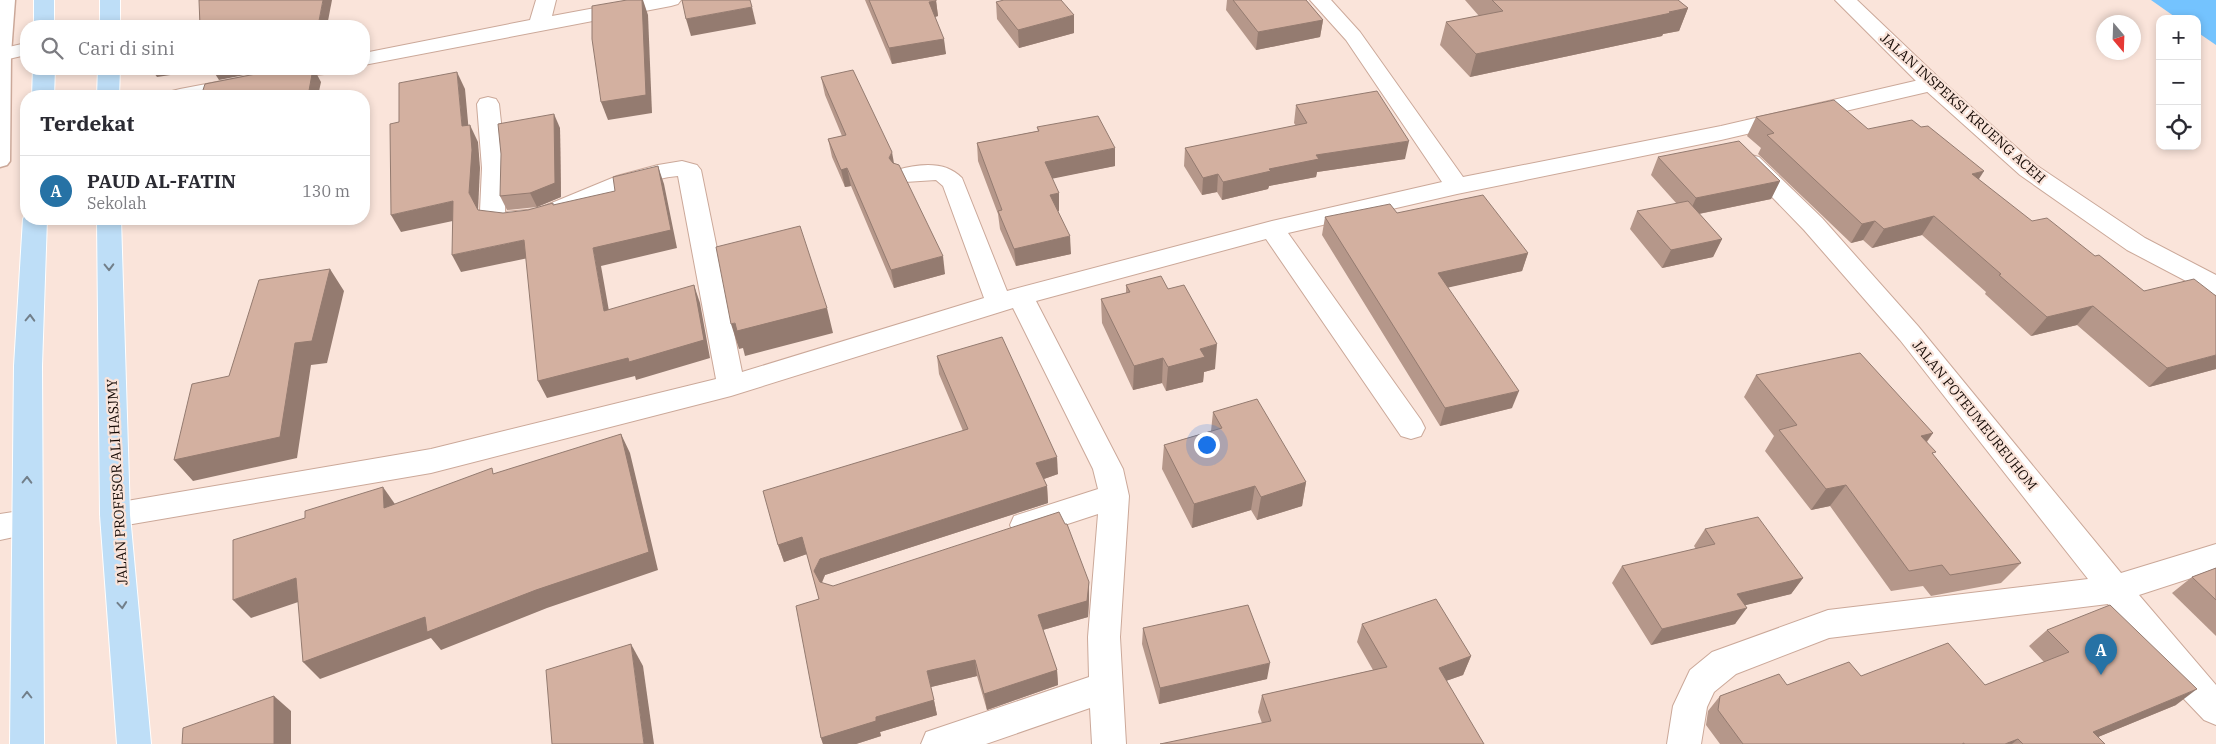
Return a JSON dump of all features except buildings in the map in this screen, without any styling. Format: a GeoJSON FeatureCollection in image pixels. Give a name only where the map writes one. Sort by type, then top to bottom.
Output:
{"type":"FeatureCollection","features":[{"type":"Feature","properties":{"kind":"main road"},"geometry":{"type":"LineString","coordinates":[[44,0],[44,20]]}},
{"type":"Feature","properties":{"kind":"main road"},"geometry":{"type":"LineString","coordinates":[[110,0],[110,20]]}},
{"type":"Feature","properties":{"kind":"main road"},"geometry":{"type":"LineString","coordinates":[[43,90],[44,75]]}},
{"type":"Feature","properties":{"kind":"main road"},"geometry":{"type":"LineString","coordinates":[[108,90],[109,75]]}},
{"type":"Feature","properties":{"kind":"main road"},"geometry":{"type":"LineString","coordinates":[[27,744],[13,525],[28,366],[35,225]]}},
{"type":"Feature","properties":{"kind":"main road","name":"JALAN PROFESOR ALI HASJMY"},"geometry":{"type":"LineString","coordinates":[[109,225],[115,515],[134,744]]}},
{"type":"Feature","properties":{"kind":"street"},"geometry":{"type":"LineString","coordinates":[[539,24],[546,0]]}},
{"type":"Feature","properties":{"kind":"street"},"geometry":{"type":"LineString","coordinates":[[370,58],[671,0]]}},
{"type":"Feature","properties":{"kind":"street"},"geometry":{"type":"LineString","coordinates":[[1320,0],[1352,36],[1457,186]]}},
{"type":"Feature","properties":{"kind":"street","name":"JALAN INSPEKSI KRUENG ACEH"},"geometry":{"type":"LineString","coordinates":[[1845,0],[1932,84],[2028,170],[2136,244],[2216,286]]}},
{"type":"Feature","properties":{"kind":"street"},"geometry":{"type":"LineString","coordinates":[[1,54],[20,50]]}},
{"type":"Feature","properties":{"kind":"street"},"geometry":{"type":"LineString","coordinates":[[210,90],[286,75]]}},
{"type":"Feature","properties":{"kind":"street"},"geometry":{"type":"LineString","coordinates":[[115,515],[206,501],[431,461],[731,386],[1010,300],[1272,229],[1457,186],[1721,133],[1932,84]]}},
{"type":"Feature","properties":{"kind":"street"},"geometry":{"type":"LineString","coordinates":[[488,104],[494,168],[492,211],[496,220],[520,221],[554,211],[622,182],[665,170],[681,168],[689,170],[731,386]]}},
{"type":"Feature","properties":{"kind":"street","name":"JALAN POTEUMEUREUHOM"},"geometry":{"type":"LineString","coordinates":[[1721,133],[1813,224],[1910,333],[2195,688],[2216,709]]}},
{"type":"Feature","properties":{"kind":"street"},"geometry":{"type":"LineString","coordinates":[[905,175],[931,172],[944,174],[949,176],[954,183],[1010,300],[1108,469],[1114,496],[1104,637],[1109,744]]}},
{"type":"Feature","properties":{"kind":"street"},"geometry":{"type":"LineString","coordinates":[[1272,229],[1411,428]]}},
{"type":"Feature","properties":{"kind":"street"},"geometry":{"type":"LineString","coordinates":[[1003,532],[1114,496]]}},
{"type":"Feature","properties":{"kind":"street"},"geometry":{"type":"LineString","coordinates":[[1684,744],[1690,706],[1702,680],[1724,664],[1828,624],[2115,589],[2216,557]]}},
{"type":"Feature","properties":{"kind":"street"},"geometry":{"type":"LineString","coordinates":[[938,744],[1107,687]]}},
{"type":"Feature","properties":{"kind":"lane"},"geometry":{"type":"LineString","coordinates":[[0,161],[1,54],[7,0]]}},
{"type":"Feature","properties":{"kind":"water"},"geometry":{"type":"Polygon","coordinates":[[[2151,0],[2216,0],[2216,45],[2201,35],[2201,15],[2172,15],[2151,0]]]}},
{"type":"Feature","properties":{"kind":"place","name":"PAUD AL-FATIN"},"geometry":{"type":"Point","coordinates":[2101,675]}}]}
